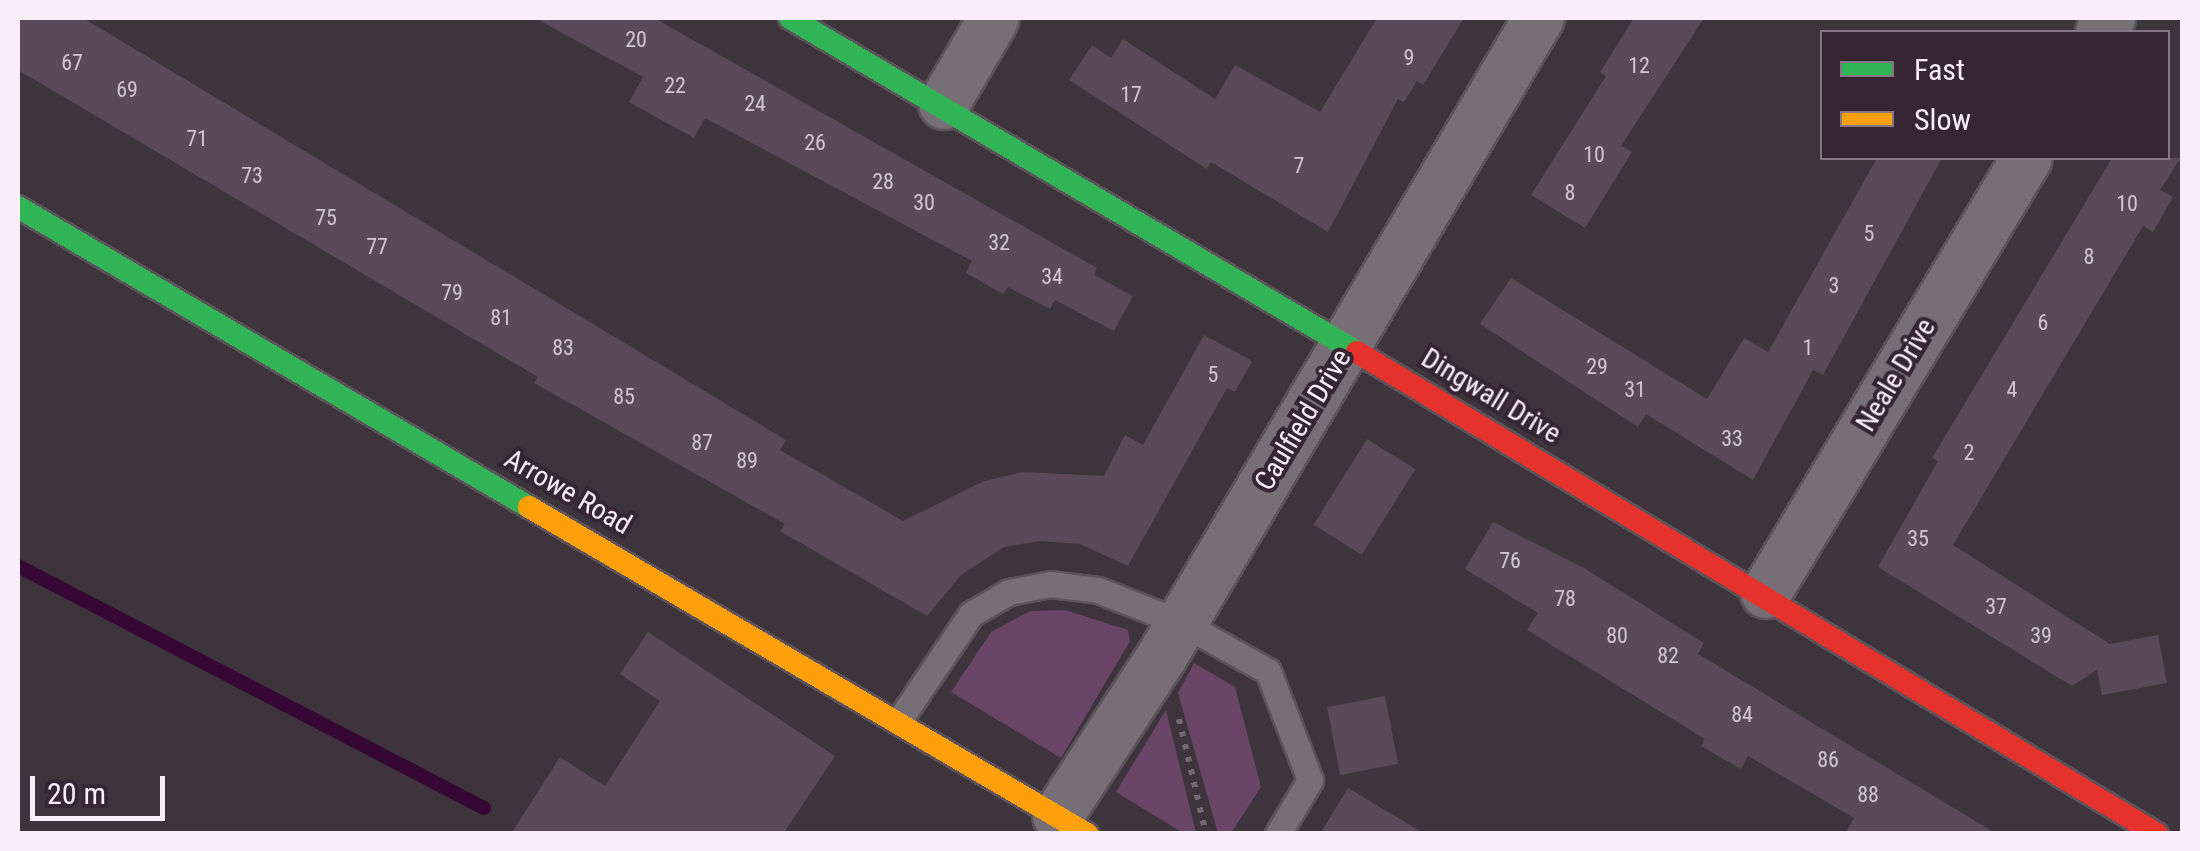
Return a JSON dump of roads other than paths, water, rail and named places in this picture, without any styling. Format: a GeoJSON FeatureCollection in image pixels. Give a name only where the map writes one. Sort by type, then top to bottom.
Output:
{"type":"FeatureCollection","features":[{"type":"Feature","properties":{"kind":"street","name":"Dingwall Drive"},"geometry":{"type":"LineString","coordinates":[[790,18],[944,104],[1766,593],[2157,834]]}},
{"type":"Feature","properties":{"kind":"street"},"geometry":{"type":"LineString","coordinates":[[944,104],[994,18]]}},
{"type":"Feature","properties":{"kind":"street","name":"Caulfield Drive"},"geometry":{"type":"LineString","coordinates":[[1072,825],[1173,639],[1539,18]]}},
{"type":"Feature","properties":{"kind":"street","name":"Neale Drive"},"geometry":{"type":"LineString","coordinates":[[1766,593],[2026,160]]}},
{"type":"Feature","properties":{"kind":"street","name":"Arrowe Road"},"geometry":{"type":"LineString","coordinates":[[18,207],[900,720],[1072,825]]}},
{"type":"Feature","properties":{"kind":"lane"},"geometry":{"type":"LineString","coordinates":[[900,720],[971,614],[1009,592],[1050,584],[1098,590],[1173,639],[1268,671],[1310,780],[1278,834]]}},
{"type":"Feature","properties":{"kind":"waterway"},"geometry":{"type":"LineString","coordinates":[[18,566],[484,808]]}}]}
